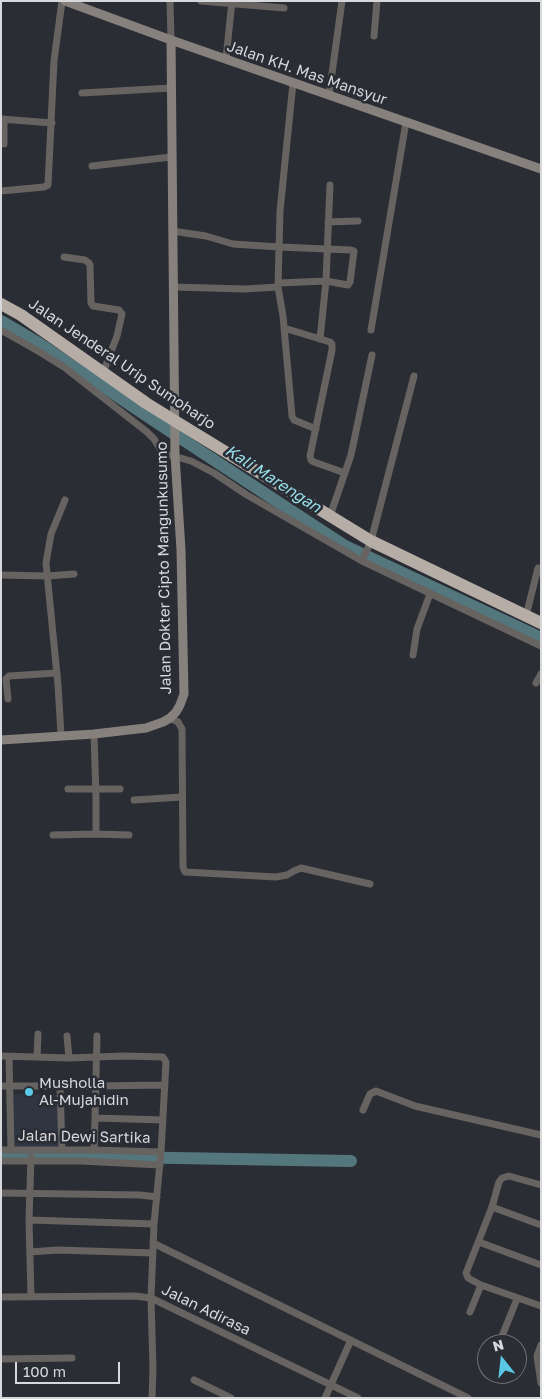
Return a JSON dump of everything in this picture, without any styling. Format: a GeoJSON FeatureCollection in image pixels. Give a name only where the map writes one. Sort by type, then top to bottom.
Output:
{"type":"FeatureCollection","features":[{"type":"Feature","properties":{"kind":"highway","name":"Jalan Jenderal Urip Sumoharjo"},"geometry":{"type":"LineString","coordinates":[[1,304],[21,315],[175,426],[330,516],[366,552],[541,623]]}},
{"type":"Feature","properties":{"kind":"street"},"geometry":{"type":"LineString","coordinates":[[170,1],[171,40]]}},
{"type":"Feature","properties":{"kind":"street"},"geometry":{"type":"LineString","coordinates":[[201,1],[284,8]]}},
{"type":"Feature","properties":{"kind":"street"},"geometry":{"type":"LineString","coordinates":[[329,95],[342,1]]}},
{"type":"Feature","properties":{"kind":"street"},"geometry":{"type":"LineString","coordinates":[[374,36],[378,1]]}},
{"type":"Feature","properties":{"kind":"street"},"geometry":{"type":"LineString","coordinates":[[1,191],[48,185],[54,61],[67,2]]}},
{"type":"Feature","properties":{"kind":"street","name":"Jalan KH. Mas Mansyur"},"geometry":{"type":"LineString","coordinates":[[67,2],[541,170]]}},
{"type":"Feature","properties":{"kind":"street"},"geometry":{"type":"LineString","coordinates":[[226,59],[232,3]]}},
{"type":"Feature","properties":{"kind":"street","name":"Jalan Dokter Cipto Mangunkusumo"},"geometry":{"type":"LineString","coordinates":[[170,718],[176,712],[184,694],[181,550],[175,453],[171,40]]}},
{"type":"Feature","properties":{"kind":"street"},"geometry":{"type":"LineString","coordinates":[[293,83],[280,211],[278,285],[292,416],[294,420],[316,430]]}},
{"type":"Feature","properties":{"kind":"street"},"geometry":{"type":"LineString","coordinates":[[82,93],[171,88]]}},
{"type":"Feature","properties":{"kind":"street"},"geometry":{"type":"LineString","coordinates":[[4,144],[2,119],[52,123]]}},
{"type":"Feature","properties":{"kind":"street"},"geometry":{"type":"LineString","coordinates":[[371,330],[406,122]]}},
{"type":"Feature","properties":{"kind":"street"},"geometry":{"type":"LineString","coordinates":[[92,166],[171,157]]}},
{"type":"Feature","properties":{"kind":"street"},"geometry":{"type":"LineString","coordinates":[[320,339],[326,282],[330,185]]}},
{"type":"Feature","properties":{"kind":"street"},"geometry":{"type":"LineString","coordinates":[[328,222],[358,221]]}},
{"type":"Feature","properties":{"kind":"street"},"geometry":{"type":"LineString","coordinates":[[172,230],[206,236],[233,244],[353,250],[354,254],[349,284],[347,285],[326,282],[245,289],[173,287]]}},
{"type":"Feature","properties":{"kind":"street"},"geometry":{"type":"LineString","coordinates":[[64,257],[85,260],[89,263],[91,303],[93,306],[119,310],[122,314],[117,336],[103,373]]}},
{"type":"Feature","properties":{"kind":"street"},"geometry":{"type":"LineString","coordinates":[[284,328],[330,342],[332,347],[310,456],[314,462],[345,473]]}},
{"type":"Feature","properties":{"kind":"street"},"geometry":{"type":"LineString","coordinates":[[1,330],[64,367],[147,432],[162,452],[166,454],[175,453],[191,461],[214,473],[247,495],[366,552],[430,594],[541,646]]}},
{"type":"Feature","properties":{"kind":"street"},"geometry":{"type":"LineString","coordinates":[[330,516],[351,455],[372,355]]}},
{"type":"Feature","properties":{"kind":"street"},"geometry":{"type":"LineString","coordinates":[[366,552],[414,376]]}},
{"type":"Feature","properties":{"kind":"street"},"geometry":{"type":"LineString","coordinates":[[61,736],[46,562],[51,534],[65,500]]}},
{"type":"Feature","properties":{"kind":"street"},"geometry":{"type":"LineString","coordinates":[[526,616],[538,568]]}},
{"type":"Feature","properties":{"kind":"street"},"geometry":{"type":"LineString","coordinates":[[1,575],[47,576],[74,574]]}},
{"type":"Feature","properties":{"kind":"street"},"geometry":{"type":"LineString","coordinates":[[412,655],[417,629],[430,594]]}},
{"type":"Feature","properties":{"kind":"street"},"geometry":{"type":"LineString","coordinates":[[8,699],[6,679],[9,676],[57,673]]}},
{"type":"Feature","properties":{"kind":"street"},"geometry":{"type":"LineString","coordinates":[[536,683],[541,674]]}},
{"type":"Feature","properties":{"kind":"street"},"geometry":{"type":"LineString","coordinates":[[1,740],[94,734],[146,728],[170,718],[178,722],[182,729],[183,867],[185,872],[276,877],[287,875],[301,868],[370,884]]}},
{"type":"Feature","properties":{"kind":"street"},"geometry":{"type":"LineString","coordinates":[[94,734],[96,834]]}},
{"type":"Feature","properties":{"kind":"street"},"geometry":{"type":"LineString","coordinates":[[68,789],[120,789]]}},
{"type":"Feature","properties":{"kind":"street"},"geometry":{"type":"LineString","coordinates":[[134,800],[182,797]]}},
{"type":"Feature","properties":{"kind":"street"},"geometry":{"type":"LineString","coordinates":[[54,835],[129,835]]}},
{"type":"Feature","properties":{"kind":"street"},"geometry":{"type":"LineString","coordinates":[[37,1057],[38,1034]]}},
{"type":"Feature","properties":{"kind":"street"},"geometry":{"type":"LineString","coordinates":[[67,1036],[69,1058]]}},
{"type":"Feature","properties":{"kind":"street"},"geometry":{"type":"LineString","coordinates":[[94,1150],[97,1036]]}},
{"type":"Feature","properties":{"kind":"street"},"geometry":{"type":"LineString","coordinates":[[11,1150],[5,1086],[5,1056],[69,1058],[163,1057],[166,1062],[161,1154],[153,1243],[151,1298],[152,1398]]}},
{"type":"Feature","properties":{"kind":"street"},"geometry":{"type":"LineString","coordinates":[[5,1086],[165,1085]]}},
{"type":"Feature","properties":{"kind":"street"},"geometry":{"type":"LineString","coordinates":[[60,1086],[62,1150]]}},
{"type":"Feature","properties":{"kind":"street"},"geometry":{"type":"LineString","coordinates":[[363,1110],[370,1094],[376,1091],[415,1106],[541,1135]]}},
{"type":"Feature","properties":{"kind":"street"},"geometry":{"type":"LineString","coordinates":[[95,1118],[163,1120]]}},
{"type":"Feature","properties":{"kind":"street","name":"Jalan Dewi Sartika"},"geometry":{"type":"LineString","coordinates":[[1,1150],[94,1150],[161,1154]]}},
{"type":"Feature","properties":{"kind":"street"},"geometry":{"type":"LineString","coordinates":[[30,1296],[29,1220],[32,1150]]}},
{"type":"Feature","properties":{"kind":"street"},"geometry":{"type":"LineString","coordinates":[[1,1161],[82,1161],[160,1165]]}},
{"type":"Feature","properties":{"kind":"street"},"geometry":{"type":"LineString","coordinates":[[541,1185],[515,1176],[502,1178],[466,1273],[468,1278],[481,1286],[541,1306]]}},
{"type":"Feature","properties":{"kind":"street"},"geometry":{"type":"LineString","coordinates":[[1,1193],[157,1196]]}},
{"type":"Feature","properties":{"kind":"street"},"geometry":{"type":"LineString","coordinates":[[492,1207],[541,1225]]}},
{"type":"Feature","properties":{"kind":"street"},"geometry":{"type":"LineString","coordinates":[[29,1220],[154,1224]]}},
{"type":"Feature","properties":{"kind":"street"},"geometry":{"type":"LineString","coordinates":[[479,1242],[541,1265]]}},
{"type":"Feature","properties":{"kind":"street"},"geometry":{"type":"LineString","coordinates":[[153,1243],[468,1398]]}},
{"type":"Feature","properties":{"kind":"street"},"geometry":{"type":"LineString","coordinates":[[30,1252],[57,1250],[153,1253]]}},
{"type":"Feature","properties":{"kind":"street"},"geometry":{"type":"LineString","coordinates":[[470,1312],[481,1286]]}},
{"type":"Feature","properties":{"kind":"street","name":"Jalan Adirasa"},"geometry":{"type":"LineString","coordinates":[[1,1297],[135,1296],[151,1298],[358,1398]]}},
{"type":"Feature","properties":{"kind":"street"},"geometry":{"type":"LineString","coordinates":[[503,1334],[517,1298]]}},
{"type":"Feature","properties":{"kind":"street"},"geometry":{"type":"LineString","coordinates":[[325,1398],[351,1340]]}},
{"type":"Feature","properties":{"kind":"street"},"geometry":{"type":"LineString","coordinates":[[541,1345],[537,1356],[541,1383]]}},
{"type":"Feature","properties":{"kind":"street"},"geometry":{"type":"LineString","coordinates":[[1,1358],[72,1358]]}},
{"type":"Feature","properties":{"kind":"street"},"geometry":{"type":"LineString","coordinates":[[194,1380],[231,1398]]}},
{"type":"Feature","properties":{"kind":"shaded area"},"geometry":{"type":"Polygon","coordinates":[[[12,1094],[59,1095],[60,1147],[14,1147],[12,1094]]]}},
{"type":"Feature","properties":{"kind":"waterway","name":"Kali Marengan"},"geometry":{"type":"LineString","coordinates":[[1,321],[40,344],[345,546],[541,638]]}},
{"type":"Feature","properties":{"kind":"waterway"},"geometry":{"type":"LineString","coordinates":[[1,1155],[351,1161]]}},
{"type":"Feature","properties":{"kind":"place","name":"Musholla Al-Mujahidin"},"geometry":{"type":"Point","coordinates":[29,1092]}}]}
